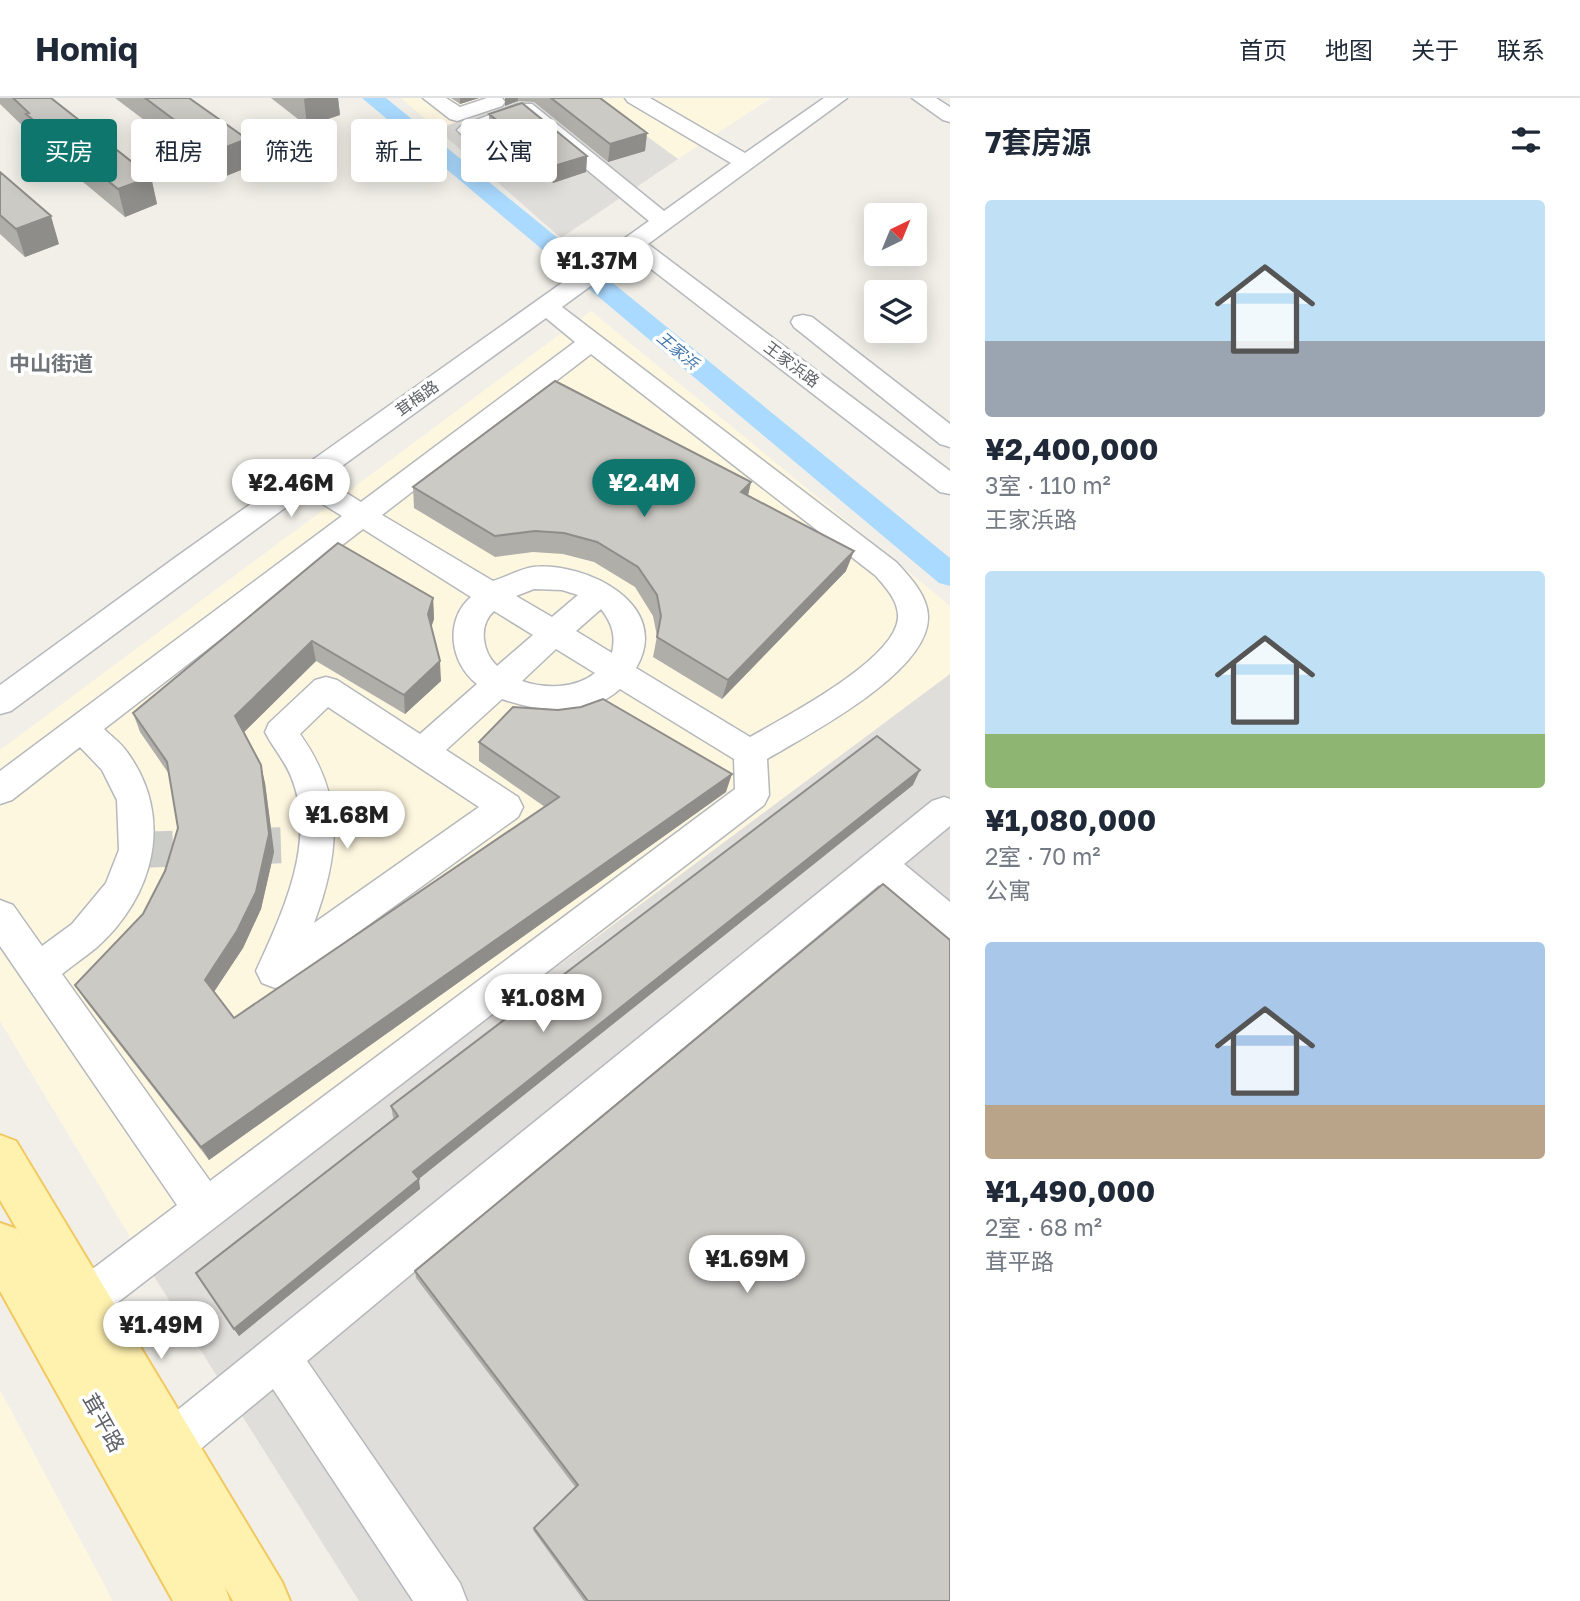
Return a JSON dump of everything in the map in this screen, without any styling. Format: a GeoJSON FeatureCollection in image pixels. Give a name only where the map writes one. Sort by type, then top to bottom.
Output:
{"type":"FeatureCollection","features":[{"type":"Feature","properties":{"kind":"main road"},"geometry":{"type":"LineString","coordinates":[[0,1157],[263,1601]]}},
{"type":"Feature","properties":{"kind":"main road","name":"茸平路"},"geometry":{"type":"LineString","coordinates":[[0,1247],[75,1372],[203,1601]]}},
{"type":"Feature","properties":{"kind":"street"},"geometry":{"type":"LineString","coordinates":[[433,98],[457,115],[505,98]]}},
{"type":"Feature","properties":{"kind":"street"},"geometry":{"type":"LineString","coordinates":[[635,98],[746,163]]}},
{"type":"Feature","properties":{"kind":"street","name":"茸梅路"},"geometry":{"type":"LineString","coordinates":[[0,702],[304,480],[837,98]]}},
{"type":"Feature","properties":{"kind":"street"},"geometry":{"type":"LineString","coordinates":[[922,98],[950,116]]}},
{"type":"Feature","properties":{"kind":"street"},"geometry":{"type":"LineString","coordinates":[[496,119],[525,108],[538,119]]}},
{"type":"Feature","properties":{"kind":"street"},"geometry":{"type":"LineString","coordinates":[[557,134],[664,222]]}},
{"type":"Feature","properties":{"kind":"street","name":"王家浜路"},"geometry":{"type":"LineString","coordinates":[[623,251],[945,473]]}},
{"type":"Feature","properties":{"kind":"street"},"geometry":{"type":"LineString","coordinates":[[550,303],[591,342],[886,569],[908,594],[913,622],[903,647],[864,682],[750,753]]}},
{"type":"Feature","properties":{"kind":"street"},"geometry":{"type":"LineString","coordinates":[[803,322],[950,438]]}},
{"type":"Feature","properties":{"kind":"street"},"geometry":{"type":"LineString","coordinates":[[0,790],[591,342]]}},
{"type":"Feature","properties":{"kind":"street"},"geometry":{"type":"LineString","coordinates":[[304,480],[750,753]]}},
{"type":"Feature","properties":{"kind":"street"},"geometry":{"type":"LineString","coordinates":[[544,578],[579,583],[600,592],[616,605],[627,621],[631,639],[628,656],[618,673],[600,687],[562,698],[521,695],[497,685],[479,668],[468,649],[467,629],[474,610],[490,594],[509,583],[544,578]]}},
{"type":"Feature","properties":{"kind":"street"},"geometry":{"type":"LineString","coordinates":[[422,752],[600,592]]}},
{"type":"Feature","properties":{"kind":"street"},"geometry":{"type":"LineString","coordinates":[[326,689],[422,752],[506,807],[275,971],[299,916],[318,844],[314,794],[301,760],[281,733],[326,689]]}},
{"type":"Feature","properties":{"kind":"street"},"geometry":{"type":"LineString","coordinates":[[38,971],[85,935],[121,892],[137,850],[134,800],[115,761],[82,728]]}},
{"type":"Feature","properties":{"kind":"street"},"geometry":{"type":"LineString","coordinates":[[85,1301],[752,796],[750,753]]}},
{"type":"Feature","properties":{"kind":"street"},"geometry":{"type":"LineString","coordinates":[[170,1445],[944,811]]}},
{"type":"Feature","properties":{"kind":"street"},"geometry":{"type":"LineString","coordinates":[[879,864],[950,924]]}},
{"type":"Feature","properties":{"kind":"street"},"geometry":{"type":"LineString","coordinates":[[0,916],[205,1210]]}},
{"type":"Feature","properties":{"kind":"street"},"geometry":{"type":"LineString","coordinates":[[278,1357],[442,1601]]}},
{"type":"Feature","properties":{"kind":"shaded area"},"geometry":{"type":"Polygon","coordinates":[[[401,98],[525,98],[447,125],[447,119],[425,119],[401,98]]]}},
{"type":"Feature","properties":{"kind":"shaded area"},"geometry":{"type":"Polygon","coordinates":[[[525,98],[594,98],[678,159],[561,238],[497,182],[557,182],[557,119],[465,119],[525,98]]]}},
{"type":"Feature","properties":{"kind":"shaded area"},"geometry":{"type":"Polygon","coordinates":[[[594,98],[771,98],[678,159],[594,98]]]}},
{"type":"Feature","properties":{"kind":"shaded area"},"geometry":{"type":"Polygon","coordinates":[[[461,121],[461,150],[447,138],[447,125],[461,121]]]}},
{"type":"Feature","properties":{"kind":"shaded area"},"geometry":{"type":"Polygon","coordinates":[[[591,311],[950,606],[950,674],[150,1270],[0,1021],[0,750],[591,311]]]}},
{"type":"Feature","properties":{"kind":"shaded area"},"geometry":{"type":"Polygon","coordinates":[[[950,674],[950,1601],[359,1601],[150,1270],[950,674]]]}},
{"type":"Feature","properties":{"kind":"shaded area"},"geometry":{"type":"Polygon","coordinates":[[[0,1390],[113,1601],[0,1601],[0,1390]]]}},
{"type":"Feature","properties":{"kind":"building"},"geometry":{"type":"Polygon","coordinates":[[[13,98],[51,98],[78,119],[32,119],[26,114],[29,113],[13,98]]]}},
{"type":"Feature","properties":{"kind":"building"},"geometry":{"type":"Polygon","coordinates":[[[145,98],[189,98],[219,119],[173,119],[145,98]]]}},
{"type":"Feature","properties":{"kind":"building"},"geometry":{"type":"Polygon","coordinates":[[[551,98],[600,98],[647,133],[610,144],[551,98]]]}},
{"type":"Feature","properties":{"kind":"building"},"geometry":{"type":"Polygon","coordinates":[[[522,103],[542,119],[495,119],[489,114],[522,103]]]}},
{"type":"Feature","properties":{"kind":"building"},"geometry":{"type":"Polygon","coordinates":[[[227,125],[241,135],[241,141],[227,147],[227,125]]]}},
{"type":"Feature","properties":{"kind":"building"},"geometry":{"type":"Polygon","coordinates":[[[557,132],[587,156],[557,165],[557,132]]]}},
{"type":"Feature","properties":{"kind":"building"},"geometry":{"type":"Polygon","coordinates":[[[117,150],[131,161],[131,182],[137,182],[118,189],[109,182],[117,182],[117,150]]]}},
{"type":"Feature","properties":{"kind":"building"},"geometry":{"type":"Polygon","coordinates":[[[0,172],[51,216],[16,229],[0,215],[0,172]]]}},
{"type":"Feature","properties":{"kind":"building"},"geometry":{"type":"Polygon","coordinates":[[[555,381],[751,482],[741,492],[854,551],[728,680],[657,637],[661,616],[657,595],[638,567],[597,542],[564,533],[535,531],[495,536],[413,487],[555,381]]]}},
{"type":"Feature","properties":{"kind":"building"},"geometry":{"type":"Polygon","coordinates":[[[338,543],[433,598],[428,614],[440,661],[404,695],[312,641],[235,716],[261,765],[269,834],[256,892],[237,931],[205,980],[234,1018],[559,797],[479,742],[513,707],[558,710],[581,707],[603,699],[732,774],[201,1147],[75,985],[143,914],[165,871],[178,828],[167,762],[133,713],[338,543]]]}},
{"type":"Feature","properties":{"kind":"building"},"geometry":{"type":"Polygon","coordinates":[[[877,736],[920,770],[413,1172],[419,1179],[234,1329],[196,1273],[398,1116],[391,1106],[877,736]]]}},
{"type":"Feature","properties":{"kind":"building"},"geometry":{"type":"Polygon","coordinates":[[[883,884],[950,940],[950,1601],[588,1601],[534,1528],[578,1485],[415,1271],[883,884]]]}},
{"type":"Feature","properties":{"kind":"waterway","name":"王家浜"},"geometry":{"type":"LineString","coordinates":[[373,98],[950,575]]}},
{"type":"Feature","properties":{"kind":"tunnel"},"geometry":{"type":"LineString","coordinates":[[137,850],[318,844]]}},
{"type":"Feature","properties":{"kind":"district","name":"中山街道"},"geometry":{"type":"Point","coordinates":[51,364]}}]}
